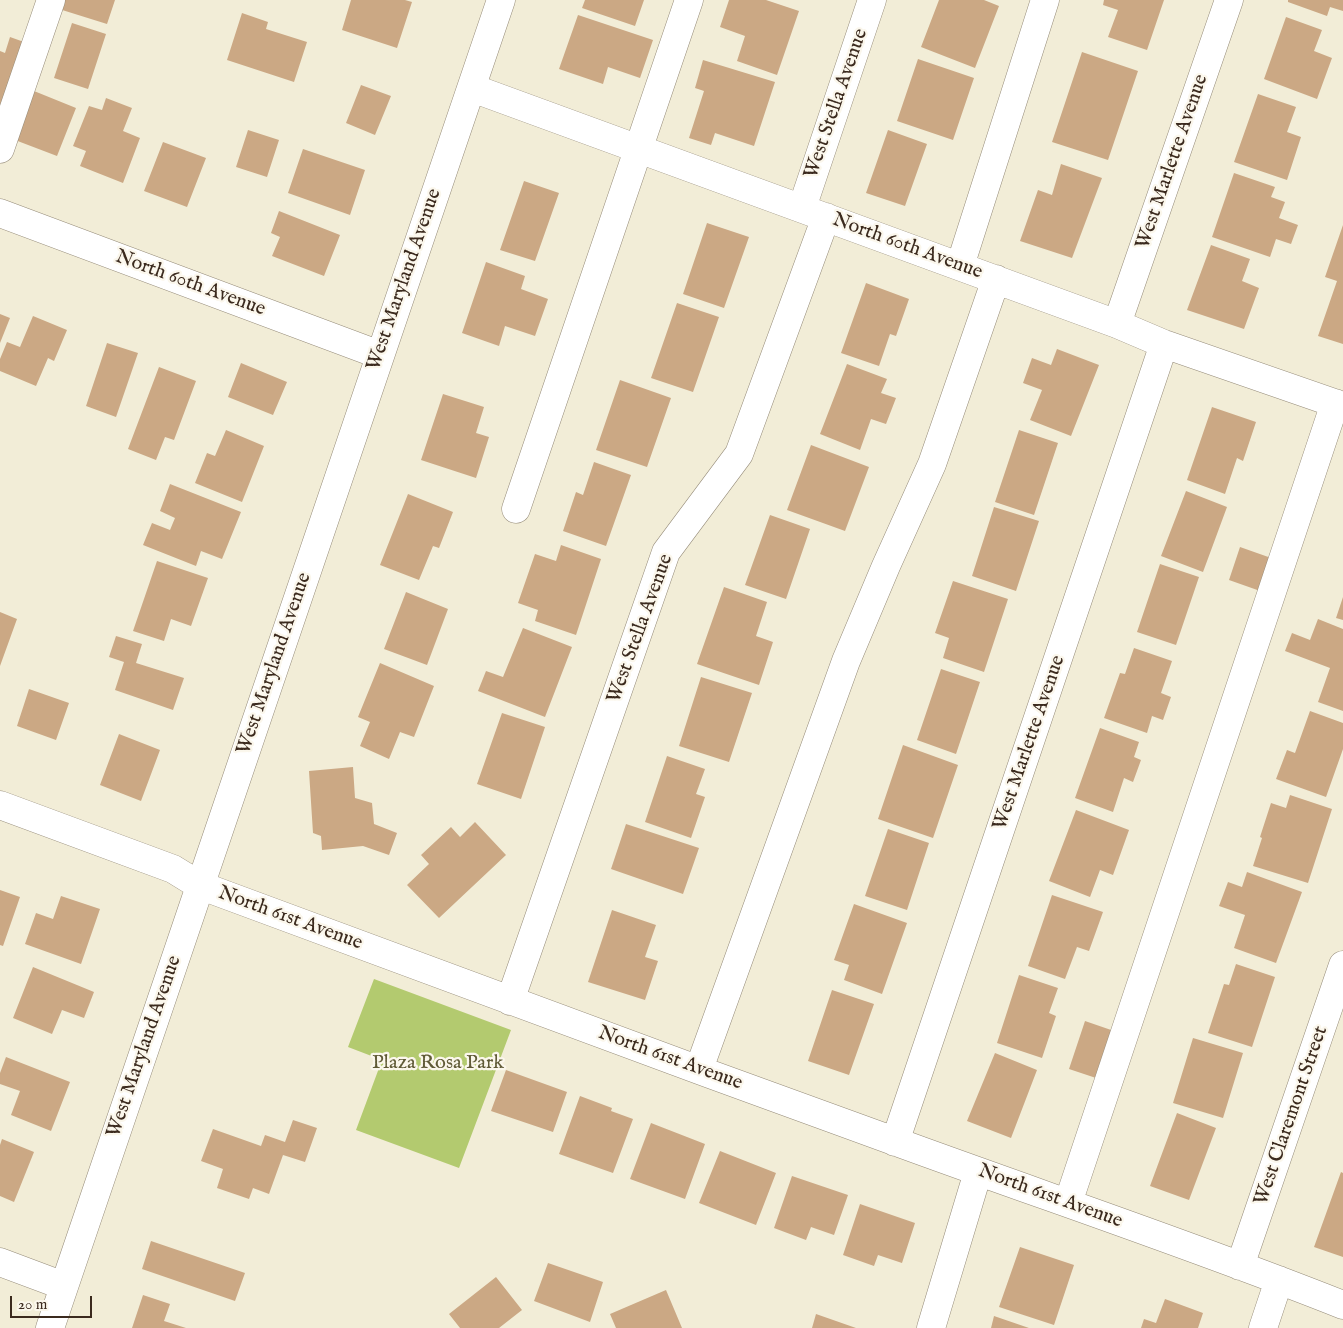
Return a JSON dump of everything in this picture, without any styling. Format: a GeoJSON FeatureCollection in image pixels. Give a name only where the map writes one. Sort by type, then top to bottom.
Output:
{"type":"FeatureCollection","features":[{"type":"Feature","properties":{"kind":"street"},"geometry":{"type":"LineString","coordinates":[[0,149],[51,0]]}},
{"type":"Feature","properties":{"kind":"street","name":"West Maryland Avenue"},"geometry":{"type":"LineString","coordinates":[[50,1328],[501,0]]}},
{"type":"Feature","properties":{"kind":"street"},"geometry":{"type":"LineString","coordinates":[[516,509],[689,0]]}},
{"type":"Feature","properties":{"kind":"street","name":"West Stella Avenue"},"geometry":{"type":"LineString","coordinates":[[510,1001],[666,552],[739,454],[814,213],[872,0]]}},
{"type":"Feature","properties":{"kind":"street"},"geometry":{"type":"LineString","coordinates":[[960,266],[1045,0]]}},
{"type":"Feature","properties":{"kind":"street","name":"West Marlette Avenue"},"geometry":{"type":"LineString","coordinates":[[1117,324],[1229,0]]}},
{"type":"Feature","properties":{"kind":"street","name":"North 60th Avenue"},"geometry":{"type":"LineString","coordinates":[[472,88],[996,279],[1117,324],[1164,344],[1339,405]]}},
{"type":"Feature","properties":{"kind":"street","name":"North 60th Avenue"},"geometry":{"type":"LineString","coordinates":[[0,213],[380,355]]}},
{"type":"Feature","properties":{"kind":"street"},"geometry":{"type":"LineString","coordinates":[[699,1069],[846,661],[932,464],[996,279]]}},
{"type":"Feature","properties":{"kind":"street","name":"West Marlette Avenue"},"geometry":{"type":"LineString","coordinates":[[895,1142],[1164,344]]}},
{"type":"Feature","properties":{"kind":"street"},"geometry":{"type":"LineString","coordinates":[[1068,1203],[1339,405]]}},
{"type":"Feature","properties":{"kind":"street","name":"North 61st Avenue"},"geometry":{"type":"LineString","coordinates":[[0,805],[173,868],[199,885],[510,1001],[1279,1280],[1343,1305]]}},
{"type":"Feature","properties":{"kind":"street","name":"West Claremont Street"},"geometry":{"type":"LineString","coordinates":[[1240,1266],[1343,965]]}},
{"type":"Feature","properties":{"kind":"street"},"geometry":{"type":"LineString","coordinates":[[931,1328],[978,1172]]}},
{"type":"Feature","properties":{"kind":"street"},"geometry":{"type":"LineString","coordinates":[[0,1262],[64,1286]]}},
{"type":"Feature","properties":{"kind":"street"},"geometry":{"type":"LineString","coordinates":[[1263,1328],[1279,1280]]}},
{"type":"Feature","properties":{"kind":"green space","name":"Plaza Rosa Park"},"geometry":{"type":"Polygon","coordinates":[[[374,979],[511,1030],[459,1168],[356,1130],[382,1060],[348,1047],[374,979]]]}},
{"type":"Feature","properties":{"kind":"building"},"geometry":{"type":"Polygon","coordinates":[[[62,0],[115,0],[107,24],[59,9],[62,0]]]}},
{"type":"Feature","properties":{"kind":"building"},"geometry":{"type":"Polygon","coordinates":[[[351,0],[405,0],[412,2],[397,48],[342,30],[351,0]]]}},
{"type":"Feature","properties":{"kind":"building"},"geometry":{"type":"Polygon","coordinates":[[[585,0],[644,0],[635,26],[582,8],[585,0]]]}},
{"type":"Feature","properties":{"kind":"building"},"geometry":{"type":"Polygon","coordinates":[[[729,0],[766,0],[799,11],[777,75],[737,61],[745,36],[720,27],[729,0]]]}},
{"type":"Feature","properties":{"kind":"building"},"geometry":{"type":"Polygon","coordinates":[[[939,0],[984,0],[999,6],[975,68],[921,47],[939,0]]]}},
{"type":"Feature","properties":{"kind":"building"},"geometry":{"type":"Polygon","coordinates":[[[1104,0],[1164,0],[1147,50],[1108,37],[1118,10],[1103,5],[1104,0]]]}},
{"type":"Feature","properties":{"kind":"building"},"geometry":{"type":"Polygon","coordinates":[[[1288,0],[1343,0],[1343,11],[1330,7],[1327,16],[1288,2],[1288,0]]]}},
{"type":"Feature","properties":{"kind":"building"},"geometry":{"type":"Polygon","coordinates":[[[242,13],[268,22],[266,29],[307,42],[294,82],[227,60],[242,13]]]}},
{"type":"Feature","properties":{"kind":"building"},"geometry":{"type":"Polygon","coordinates":[[[578,15],[653,40],[640,78],[608,67],[603,84],[559,69],[578,15]]]}},
{"type":"Feature","properties":{"kind":"building"},"geometry":{"type":"Polygon","coordinates":[[[1286,17],[1322,30],[1314,51],[1332,58],[1317,99],[1264,79],[1286,17]]]}},
{"type":"Feature","properties":{"kind":"building"},"geometry":{"type":"Polygon","coordinates":[[[72,23],[106,34],[88,89],[54,78],[72,23]]]}},
{"type":"Feature","properties":{"kind":"building"},"geometry":{"type":"Polygon","coordinates":[[[10,37],[24,42],[0,111],[0,51],[5,53],[10,37]]]}},
{"type":"Feature","properties":{"kind":"building"},"geometry":{"type":"Polygon","coordinates":[[[1082,52],[1138,71],[1108,160],[1052,142],[1082,52]]]}},
{"type":"Feature","properties":{"kind":"building"},"geometry":{"type":"Polygon","coordinates":[[[918,59],[974,78],[953,140],[897,121],[918,59]]]}},
{"type":"Feature","properties":{"kind":"building"},"geometry":{"type":"Polygon","coordinates":[[[703,60],[775,82],[754,146],[715,133],[711,145],[689,138],[704,91],[695,88],[703,60]]]}},
{"type":"Feature","properties":{"kind":"building"},"geometry":{"type":"Polygon","coordinates":[[[361,85],[391,96],[375,135],[346,123],[361,85]]]}},
{"type":"Feature","properties":{"kind":"building"},"geometry":{"type":"Polygon","coordinates":[[[34,91],[76,108],[57,156],[15,140],[34,91]]]}},
{"type":"Feature","properties":{"kind":"building"},"geometry":{"type":"Polygon","coordinates":[[[1258,94],[1296,107],[1287,132],[1301,137],[1287,180],[1234,162],[1258,94]]]}},
{"type":"Feature","properties":{"kind":"building"},"geometry":{"type":"Polygon","coordinates":[[[106,98],[132,108],[123,131],[140,138],[123,183],[80,166],[86,151],[73,146],[89,106],[102,110],[106,98]]]}},
{"type":"Feature","properties":{"kind":"building"},"geometry":{"type":"Polygon","coordinates":[[[248,130],[279,140],[267,177],[236,167],[248,130]]]}},
{"type":"Feature","properties":{"kind":"building"},"geometry":{"type":"Polygon","coordinates":[[[888,130],[927,144],[905,206],[866,193],[888,130]]]}},
{"type":"Feature","properties":{"kind":"building"},"geometry":{"type":"Polygon","coordinates":[[[163,142],[206,158],[187,207],[144,191],[163,142]]]}},
{"type":"Feature","properties":{"kind":"building"},"geometry":{"type":"Polygon","coordinates":[[[303,149],[365,170],[350,215],[288,193],[303,149]]]}},
{"type":"Feature","properties":{"kind":"building"},"geometry":{"type":"Polygon","coordinates":[[[1061,164],[1102,178],[1072,258],[1020,241],[1038,190],[1052,195],[1061,164]]]}},
{"type":"Feature","properties":{"kind":"building"},"geometry":{"type":"Polygon","coordinates":[[[1234,173],[1275,187],[1271,197],[1285,202],[1279,218],[1298,225],[1291,244],[1276,239],[1270,257],[1212,237],[1234,173]]]}},
{"type":"Feature","properties":{"kind":"building"},"geometry":{"type":"Polygon","coordinates":[[[524,181],[559,193],[535,261],[500,250],[524,181]]]}},
{"type":"Feature","properties":{"kind":"building"},"geometry":{"type":"Polygon","coordinates":[[[279,211],[340,235],[324,276],[272,256],[280,237],[271,233],[279,211]]]}},
{"type":"Feature","properties":{"kind":"building"},"geometry":{"type":"Polygon","coordinates":[[[707,223],[749,237],[724,308],[683,294],[707,223]]]}},
{"type":"Feature","properties":{"kind":"building"},"geometry":{"type":"Polygon","coordinates":[[[1343,225],[1343,344],[1318,336],[1337,281],[1325,277],[1343,225]]]}},
{"type":"Feature","properties":{"kind":"building"},"geometry":{"type":"Polygon","coordinates":[[[1211,245],[1250,259],[1242,281],[1259,288],[1244,329],[1187,310],[1211,245]]]}},
{"type":"Feature","properties":{"kind":"building"},"geometry":{"type":"Polygon","coordinates":[[[486,262],[525,276],[521,289],[548,299],[535,336],[505,326],[499,346],[462,333],[486,262]]]}},
{"type":"Feature","properties":{"kind":"building"},"geometry":{"type":"Polygon","coordinates":[[[866,283],[909,299],[896,336],[890,334],[879,366],[841,353],[866,283]]]}},
{"type":"Feature","properties":{"kind":"building"},"geometry":{"type":"Polygon","coordinates":[[[677,303],[719,317],[693,392],[651,378],[677,303]]]}},
{"type":"Feature","properties":{"kind":"building"},"geometry":{"type":"Polygon","coordinates":[[[0,314],[10,318],[0,343],[0,314]]]}},
{"type":"Feature","properties":{"kind":"building"},"geometry":{"type":"Polygon","coordinates":[[[33,316],[67,330],[54,361],[48,358],[36,386],[0,371],[0,359],[7,342],[20,347],[33,316]]]}},
{"type":"Feature","properties":{"kind":"building"},"geometry":{"type":"Polygon","coordinates":[[[107,343],[138,353],[116,417],[86,406],[107,343]]]}},
{"type":"Feature","properties":{"kind":"building"},"geometry":{"type":"Polygon","coordinates":[[[1057,349],[1099,365],[1071,436],[1030,420],[1042,390],[1023,383],[1032,358],[1051,365],[1057,349]]]}},
{"type":"Feature","properties":{"kind":"building"},"geometry":{"type":"Polygon","coordinates":[[[241,363],[287,382],[273,415],[228,397],[241,363]]]}},
{"type":"Feature","properties":{"kind":"building"},"geometry":{"type":"Polygon","coordinates":[[[847,364],[887,379],[881,393],[896,398],[886,424],[871,419],[860,450],[820,434],[847,364]]]}},
{"type":"Feature","properties":{"kind":"building"},"geometry":{"type":"Polygon","coordinates":[[[159,367],[196,381],[174,440],[165,437],[156,460],[128,449],[159,367]]]}},
{"type":"Feature","properties":{"kind":"building"},"geometry":{"type":"Polygon","coordinates":[[[620,380],[671,398],[647,467],[596,450],[620,380]]]}},
{"type":"Feature","properties":{"kind":"building"},"geometry":{"type":"Polygon","coordinates":[[[443,394],[484,407],[476,433],[489,437],[476,478],[421,460],[443,394]]]}},
{"type":"Feature","properties":{"kind":"building"},"geometry":{"type":"Polygon","coordinates":[[[1212,407],[1256,422],[1243,461],[1237,458],[1225,494],[1187,480],[1212,407]]]}},
{"type":"Feature","properties":{"kind":"building"},"geometry":{"type":"Polygon","coordinates":[[[226,430],[264,446],[242,502],[195,483],[207,453],[215,456],[226,430]]]}},
{"type":"Feature","properties":{"kind":"building"},"geometry":{"type":"Polygon","coordinates":[[[1019,430],[1058,443],[1034,515],[995,502],[1019,430]]]}},
{"type":"Feature","properties":{"kind":"building"},"geometry":{"type":"Polygon","coordinates":[[[811,445],[869,467],[845,531],[787,510],[811,445]]]}},
{"type":"Feature","properties":{"kind":"building"},"geometry":{"type":"Polygon","coordinates":[[[594,462],[631,475],[606,546],[563,531],[576,492],[583,495],[594,462]]]}},
{"type":"Feature","properties":{"kind":"building"},"geometry":{"type":"Polygon","coordinates":[[[170,484],[241,512],[222,559],[201,551],[196,566],[143,545],[152,523],[170,530],[175,518],[160,511],[170,484]]]}},
{"type":"Feature","properties":{"kind":"building"},"geometry":{"type":"Polygon","coordinates":[[[1186,491],[1227,507],[1203,572],[1161,556],[1186,491]]]}},
{"type":"Feature","properties":{"kind":"building"},"geometry":{"type":"Polygon","coordinates":[[[408,494],[453,512],[439,548],[433,546],[419,580],[380,565],[408,494]]]}},
{"type":"Feature","properties":{"kind":"building"},"geometry":{"type":"Polygon","coordinates":[[[994,507],[1039,521],[1016,591],[972,576],[994,507]]]}},
{"type":"Feature","properties":{"kind":"building"},"geometry":{"type":"Polygon","coordinates":[[[770,515],[810,529],[786,599],[745,585],[770,515]]]}},
{"type":"Feature","properties":{"kind":"building"},"geometry":{"type":"Polygon","coordinates":[[[561,545],[601,559],[576,635],[535,621],[538,610],[518,603],[535,554],[556,561],[561,545]]]}},
{"type":"Feature","properties":{"kind":"building"},"geometry":{"type":"Polygon","coordinates":[[[1240,547],[1274,559],[1263,592],[1229,580],[1240,547]]]}},
{"type":"Feature","properties":{"kind":"building"},"geometry":{"type":"Polygon","coordinates":[[[157,561],[208,578],[191,626],[171,619],[164,641],[133,631],[157,561]]]}},
{"type":"Feature","properties":{"kind":"building"},"geometry":{"type":"Polygon","coordinates":[[[1160,564],[1199,577],[1176,645],[1137,632],[1160,564]]]}},
{"type":"Feature","properties":{"kind":"building"},"geometry":{"type":"Polygon","coordinates":[[[953,581],[1008,599],[984,672],[943,658],[949,638],[935,633],[953,581]]]}},
{"type":"Feature","properties":{"kind":"building"},"geometry":{"type":"Polygon","coordinates":[[[724,587],[767,602],[756,636],[773,642],[759,685],[697,664],[724,587]]]}},
{"type":"Feature","properties":{"kind":"building"},"geometry":{"type":"Polygon","coordinates":[[[406,592],[448,609],[427,665],[384,649],[406,592]]]}},
{"type":"Feature","properties":{"kind":"building"},"geometry":{"type":"Polygon","coordinates":[[[1343,597],[1343,620],[1336,618],[1343,597]]]}},
{"type":"Feature","properties":{"kind":"building"},"geometry":{"type":"Polygon","coordinates":[[[0,612],[17,619],[0,666],[0,612]]]}},
{"type":"Feature","properties":{"kind":"building"},"geometry":{"type":"Polygon","coordinates":[[[1318,619],[1343,629],[1343,711],[1318,702],[1330,668],[1285,651],[1292,633],[1310,640],[1318,619]]]}},
{"type":"Feature","properties":{"kind":"building"},"geometry":{"type":"Polygon","coordinates":[[[523,628],[572,647],[545,717],[478,691],[486,671],[503,677],[523,628]]]}},
{"type":"Feature","properties":{"kind":"building"},"geometry":{"type":"Polygon","coordinates":[[[116,636],[142,644],[136,663],[184,678],[173,710],[115,690],[124,662],[109,657],[116,636]]]}},
{"type":"Feature","properties":{"kind":"building"},"geometry":{"type":"Polygon","coordinates":[[[1134,648],[1172,661],[1161,693],[1171,697],[1163,720],[1152,716],[1147,733],[1104,718],[1120,673],[1125,674],[1134,648]]]}},
{"type":"Feature","properties":{"kind":"building"},"geometry":{"type":"Polygon","coordinates":[[[380,663],[434,686],[414,737],[400,732],[389,759],[360,746],[370,722],[358,717],[380,663]]]}},
{"type":"Feature","properties":{"kind":"building"},"geometry":{"type":"Polygon","coordinates":[[[941,669],[980,682],[956,754],[917,740],[941,669]]]}},
{"type":"Feature","properties":{"kind":"building"},"geometry":{"type":"Polygon","coordinates":[[[701,677],[752,693],[729,762],[679,746],[701,677]]]}},
{"type":"Feature","properties":{"kind":"building"},"geometry":{"type":"Polygon","coordinates":[[[29,689],[69,703],[56,740],[17,726],[29,689]]]}},
{"type":"Feature","properties":{"kind":"building"},"geometry":{"type":"Polygon","coordinates":[[[1310,711],[1343,723],[1343,749],[1326,797],[1276,779],[1287,750],[1295,753],[1310,711]]]}},
{"type":"Feature","properties":{"kind":"building"},"geometry":{"type":"Polygon","coordinates":[[[502,713],[545,727],[521,799],[477,784],[502,713]]]}},
{"type":"Feature","properties":{"kind":"building"},"geometry":{"type":"Polygon","coordinates":[[[1100,728],[1139,742],[1134,757],[1141,760],[1133,782],[1124,778],[1113,812],[1075,798],[1100,728]]]}},
{"type":"Feature","properties":{"kind":"building"},"geometry":{"type":"Polygon","coordinates":[[[119,734],[160,750],[141,801],[100,785],[119,734]]]}},
{"type":"Feature","properties":{"kind":"building"},"geometry":{"type":"Polygon","coordinates":[[[903,745],[958,765],[933,838],[878,819],[903,745]]]}},
{"type":"Feature","properties":{"kind":"building"},"geometry":{"type":"Polygon","coordinates":[[[667,756],[705,769],[696,794],[705,797],[691,838],[645,822],[667,756]]]}},
{"type":"Feature","properties":{"kind":"building"},"geometry":{"type":"Polygon","coordinates":[[[353,767],[355,798],[372,803],[374,824],[397,833],[389,855],[363,846],[322,850],[321,836],[313,833],[309,771],[353,767]]]}},
{"type":"Feature","properties":{"kind":"building"},"geometry":{"type":"Polygon","coordinates":[[[1290,795],[1332,809],[1308,883],[1253,866],[1271,803],[1286,808],[1290,795]]]}},
{"type":"Feature","properties":{"kind":"building"},"geometry":{"type":"Polygon","coordinates":[[[1076,810],[1129,830],[1113,875],[1100,870],[1090,897],[1049,881],[1076,810]]]}},
{"type":"Feature","properties":{"kind":"building"},"geometry":{"type":"Polygon","coordinates":[[[475,822],[506,855],[439,918],[407,885],[429,864],[421,855],[451,827],[460,837],[475,822]]]}},
{"type":"Feature","properties":{"kind":"building"},"geometry":{"type":"Polygon","coordinates":[[[626,824],[699,848],[683,894],[611,869],[626,824]]]}},
{"type":"Feature","properties":{"kind":"building"},"geometry":{"type":"Polygon","coordinates":[[[888,829],[929,843],[907,910],[865,896],[888,829]]]}},
{"type":"Feature","properties":{"kind":"building"},"geometry":{"type":"Polygon","coordinates":[[[1247,872],[1302,892],[1276,963],[1234,948],[1245,915],[1219,906],[1228,882],[1242,887],[1247,872]]]}},
{"type":"Feature","properties":{"kind":"building"},"geometry":{"type":"Polygon","coordinates":[[[0,890],[20,897],[3,946],[0,945],[0,890]]]}},
{"type":"Feature","properties":{"kind":"building"},"geometry":{"type":"Polygon","coordinates":[[[1052,895],[1103,912],[1089,951],[1077,947],[1065,979],[1028,966],[1052,895]]]}},
{"type":"Feature","properties":{"kind":"building"},"geometry":{"type":"Polygon","coordinates":[[[61,896],[100,909],[81,964],[25,944],[36,913],[53,919],[61,896]]]}},
{"type":"Feature","properties":{"kind":"building"},"geometry":{"type":"Polygon","coordinates":[[[854,904],[907,923],[882,994],[844,980],[849,965],[834,960],[854,904]]]}},
{"type":"Feature","properties":{"kind":"building"},"geometry":{"type":"Polygon","coordinates":[[[612,910],[656,925],[645,957],[658,961],[645,1000],[588,982],[612,910]]]}},
{"type":"Feature","properties":{"kind":"building"},"geometry":{"type":"Polygon","coordinates":[[[1236,964],[1275,977],[1252,1047],[1208,1033],[1224,984],[1229,985],[1236,964]]]}},
{"type":"Feature","properties":{"kind":"building"},"geometry":{"type":"Polygon","coordinates":[[[33,967],[94,992],[84,1018],[62,1010],[52,1034],[13,1018],[33,967]]]}},
{"type":"Feature","properties":{"kind":"building"},"geometry":{"type":"Polygon","coordinates":[[[1019,975],[1058,988],[1049,1013],[1056,1016],[1042,1058],[997,1043],[1019,975]]]}},
{"type":"Feature","properties":{"kind":"building"},"geometry":{"type":"Polygon","coordinates":[[[832,990],[874,1004],[849,1075],[808,1061],[832,990]]]}},
{"type":"Feature","properties":{"kind":"building"},"geometry":{"type":"Polygon","coordinates":[[[1085,1021],[1114,1031],[1099,1079],[1069,1069],[1085,1021]]]}},
{"type":"Feature","properties":{"kind":"building"},"geometry":{"type":"Polygon","coordinates":[[[1193,1038],[1243,1053],[1223,1118],[1173,1103],[1193,1038]]]}},
{"type":"Feature","properties":{"kind":"building"},"geometry":{"type":"Polygon","coordinates":[[[995,1053],[1037,1070],[1011,1138],[967,1121],[995,1053]]]}},
{"type":"Feature","properties":{"kind":"building"},"geometry":{"type":"Polygon","coordinates":[[[6,1057],[70,1082],[51,1131],[11,1115],[20,1091],[0,1084],[0,1073],[6,1057]]]}},
{"type":"Feature","properties":{"kind":"building"},"geometry":{"type":"Polygon","coordinates":[[[506,1070],[567,1092],[553,1132],[491,1111],[506,1070]]]}},
{"type":"Feature","properties":{"kind":"building"},"geometry":{"type":"Polygon","coordinates":[[[580,1096],[612,1108],[611,1111],[633,1119],[613,1173],[559,1154],[580,1096]]]}},
{"type":"Feature","properties":{"kind":"building"},"geometry":{"type":"Polygon","coordinates":[[[1177,1113],[1216,1128],[1189,1200],[1150,1186],[1177,1113]]]}},
{"type":"Feature","properties":{"kind":"building"},"geometry":{"type":"Polygon","coordinates":[[[293,1120],[317,1128],[305,1162],[283,1155],[269,1194],[253,1188],[249,1199],[217,1188],[223,1169],[201,1161],[213,1129],[261,1146],[265,1135],[285,1142],[293,1120]]]}},
{"type":"Feature","properties":{"kind":"building"},"geometry":{"type":"Polygon","coordinates":[[[651,1123],[705,1144],[685,1199],[630,1179],[651,1123]]]}},
{"type":"Feature","properties":{"kind":"building"},"geometry":{"type":"Polygon","coordinates":[[[2,1139],[34,1152],[14,1202],[0,1196],[0,1145],[2,1139]]]}},
{"type":"Feature","properties":{"kind":"building"},"geometry":{"type":"Polygon","coordinates":[[[720,1151],[776,1173],[756,1225],[699,1203],[720,1151]]]}},
{"type":"Feature","properties":{"kind":"building"},"geometry":{"type":"Polygon","coordinates":[[[1341,1172],[1343,1173],[1343,1257],[1314,1247],[1341,1172]]]}},
{"type":"Feature","properties":{"kind":"building"},"geometry":{"type":"Polygon","coordinates":[[[792,1176],[848,1195],[834,1235],[811,1227],[806,1240],[774,1228],[792,1176]]]}},
{"type":"Feature","properties":{"kind":"building"},"geometry":{"type":"Polygon","coordinates":[[[860,1204],[915,1223],[902,1263],[878,1255],[874,1266],[843,1255],[860,1204]]]}},
{"type":"Feature","properties":{"kind":"building"},"geometry":{"type":"Polygon","coordinates":[[[151,1241],[245,1273],[235,1301],[142,1269],[151,1241]]]}},
{"type":"Feature","properties":{"kind":"building"},"geometry":{"type":"Polygon","coordinates":[[[1020,1247],[1074,1265],[1054,1325],[999,1307],[1020,1247]]]}},
{"type":"Feature","properties":{"kind":"building"},"geometry":{"type":"Polygon","coordinates":[[[548,1263],[603,1282],[590,1322],[534,1301],[548,1263]]]}},
{"type":"Feature","properties":{"kind":"building"},"geometry":{"type":"Polygon","coordinates":[[[496,1277],[522,1310],[499,1328],[460,1328],[449,1314],[496,1277]]]}},
{"type":"Feature","properties":{"kind":"building"},"geometry":{"type":"Polygon","coordinates":[[[666,1290],[682,1328],[616,1328],[610,1314],[666,1290]]]}},
{"type":"Feature","properties":{"kind":"building"},"geometry":{"type":"Polygon","coordinates":[[[143,1295],[170,1304],[164,1321],[186,1328],[132,1328],[143,1295]]]}},
{"type":"Feature","properties":{"kind":"building"},"geometry":{"type":"Polygon","coordinates":[[[1165,1299],[1203,1313],[1198,1328],[1141,1328],[1144,1319],[1156,1323],[1165,1299]]]}},
{"type":"Feature","properties":{"kind":"building"},"geometry":{"type":"Polygon","coordinates":[[[816,1314],[856,1328],[812,1328],[816,1314]]]}},
{"type":"Feature","properties":{"kind":"building"},"geometry":{"type":"Polygon","coordinates":[[[994,1316],[1029,1328],[991,1328],[994,1316]]]}}]}
